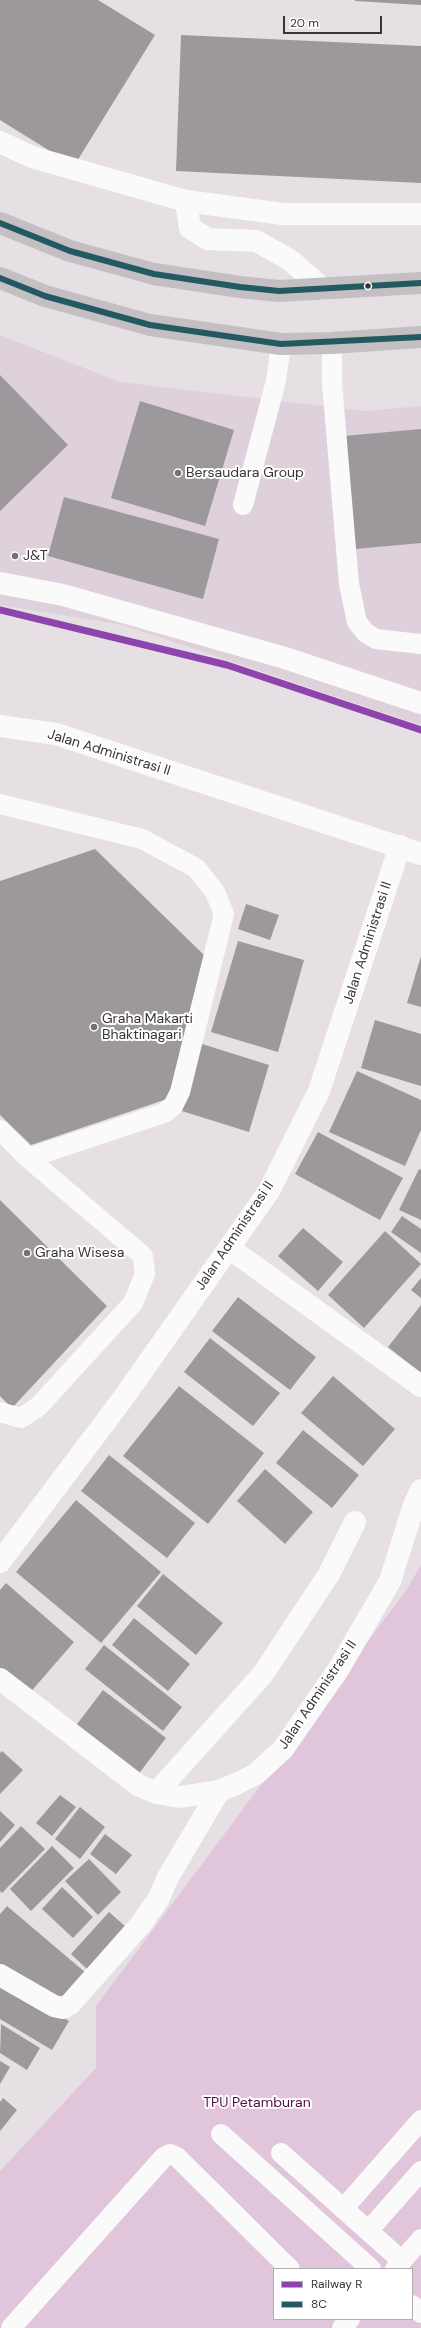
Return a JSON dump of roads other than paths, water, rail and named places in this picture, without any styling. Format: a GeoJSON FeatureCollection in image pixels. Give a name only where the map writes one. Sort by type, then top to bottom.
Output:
{"type":"FeatureCollection","features":[{"type":"Feature","properties":{"kind":"main road"},"geometry":{"type":"LineString","coordinates":[[0,223],[70,251],[154,274],[278,291],[421,283]]}},
{"type":"Feature","properties":{"kind":"main road"},"geometry":{"type":"LineString","coordinates":[[0,278],[45,296],[150,325],[281,344],[332,343],[421,337]]}},
{"type":"Feature","properties":{"kind":"street"},"geometry":{"type":"LineString","coordinates":[[0,142],[32,157],[186,201],[283,214],[421,214]]}},
{"type":"Feature","properties":{"kind":"street"},"geometry":{"type":"LineString","coordinates":[[186,201],[190,228],[208,239],[256,241],[290,260],[323,289]]}},
{"type":"Feature","properties":{"kind":"street"},"geometry":{"type":"LineString","coordinates":[[0,583],[63,595],[285,658],[421,703]]}},
{"type":"Feature","properties":{"kind":"street","name":"Jalan Administrasi II"},"geometry":{"type":"LineString","coordinates":[[0,726],[56,734],[421,854]]}},
{"type":"Feature","properties":{"kind":"street","name":"Jalan Administrasi II"},"geometry":{"type":"LineString","coordinates":[[0,1562],[124,1397],[269,1191],[319,1091],[400,846]]}},
{"type":"Feature","properties":{"kind":"street"},"geometry":{"type":"LineString","coordinates":[[229,1248],[421,1386]]}},
{"type":"Feature","properties":{"kind":"street","name":"Jalan Administrasi II"},"geometry":{"type":"LineString","coordinates":[[0,1679],[120,1772],[138,1785],[156,1793],[180,1797],[218,1791],[256,1774],[283,1749],[338,1670],[390,1581],[414,1505],[421,1490]]}},
{"type":"Feature","properties":{"kind":"street"},"geometry":{"type":"LineString","coordinates":[[156,1793],[263,1674],[329,1574],[355,1522]]}},
{"type":"Feature","properties":{"kind":"street"},"geometry":{"type":"LineString","coordinates":[[0,1975],[54,2006],[63,2008],[70,2004],[141,1924],[154,1904],[218,1791]]}},
{"type":"Feature","properties":{"kind":"lane"},"geometry":{"type":"LineString","coordinates":[[332,343],[332,383],[349,584],[357,622],[366,633],[376,639],[421,644]]}},
{"type":"Feature","properties":{"kind":"lane"},"geometry":{"type":"LineString","coordinates":[[243,505],[276,381],[281,344]]}},
{"type":"Feature","properties":{"kind":"lane"},"geometry":{"type":"LineString","coordinates":[[0,804],[142,839],[196,868],[214,892],[224,914],[180,1092],[174,1106],[164,1113],[28,1158]]}},
{"type":"Feature","properties":{"kind":"lane"},"geometry":{"type":"LineString","coordinates":[[0,1130],[28,1158],[143,1256],[145,1274],[133,1303],[38,1407],[21,1418],[0,1412]]}},
{"type":"Feature","properties":{"kind":"lane"},"geometry":{"type":"LineString","coordinates":[[343,2209],[421,2120]]}},
{"type":"Feature","properties":{"kind":"lane"},"geometry":{"type":"LineString","coordinates":[[221,2134],[371,2268]]}},
{"type":"Feature","properties":{"kind":"lane"},"geometry":{"type":"LineString","coordinates":[[281,2153],[368,2231],[398,2265],[421,2239]]}},
{"type":"Feature","properties":{"kind":"lane"},"geometry":{"type":"LineString","coordinates":[[11,2328],[164,2157],[170,2154],[177,2157],[289,2268]]}},
{"type":"Feature","properties":{"kind":"lane"},"geometry":{"type":"LineString","coordinates":[[368,2231],[421,2171]]}},
{"type":"Feature","properties":{"kind":"lane"},"geometry":{"type":"LineString","coordinates":[[413,2306],[421,2313]]}},
{"type":"Feature","properties":{"kind":"rail line","name":"R"},"geometry":{"type":"LineString","coordinates":[[0,610],[227,665],[421,730]]}},
{"type":"Feature","properties":{"kind":"place","name":"Bersaudara Group"},"geometry":{"type":"Point","coordinates":[178,473]}},
{"type":"Feature","properties":{"kind":"place","name":"J&T"},"geometry":{"type":"Point","coordinates":[15,556]}},
{"type":"Feature","properties":{"kind":"place","name":"Graha Makarti Bhaktinagari"},"geometry":{"type":"Point","coordinates":[94,1027]}},
{"type":"Feature","properties":{"kind":"place","name":"Graha Wisesa"},"geometry":{"type":"Point","coordinates":[27,1253]}},
{"type":"Feature","properties":{"kind":"park label","name":"TPU Petamburan"},"geometry":{"type":"Point","coordinates":[257,2103]}}]}
